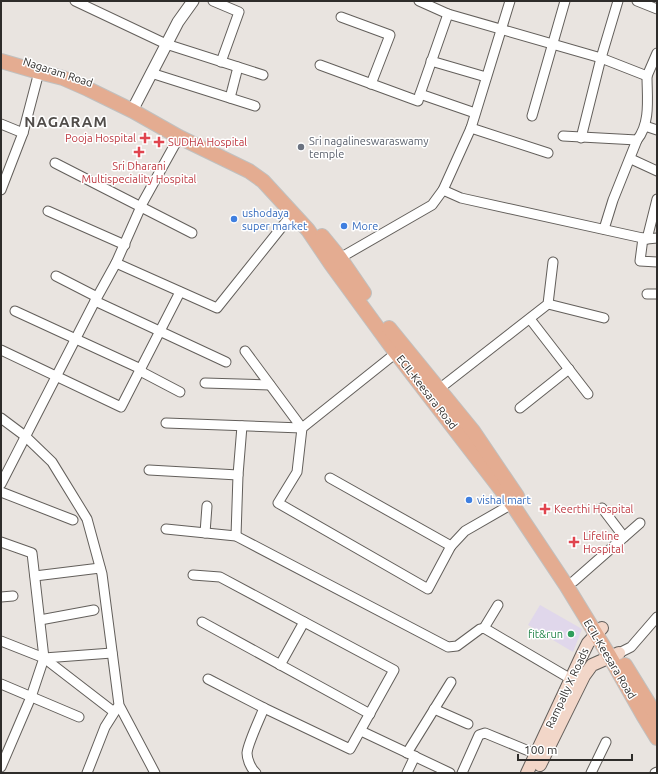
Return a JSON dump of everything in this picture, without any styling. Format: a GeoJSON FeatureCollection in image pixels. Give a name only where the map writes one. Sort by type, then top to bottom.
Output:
{"type":"FeatureCollection","features":[{"type":"Feature","properties":{"kind":"main road","name":"Nagaram Road"},"geometry":{"type":"LineString","coordinates":[[1,53],[88,80],[134,108]]}},
{"type":"Feature","properties":{"kind":"main road","name":"Nagaram Road"},"geometry":{"type":"LineString","coordinates":[[1,61],[63,78],[134,108]]}},
{"type":"Feature","properties":{"kind":"main road","name":"ECIL-Keesara Road"},"geometry":{"type":"LineString","coordinates":[[134,108],[178,137],[250,171],[263,182],[293,213],[308,230],[331,264],[370,310],[383,320],[473,431],[574,581],[599,631]]}},
{"type":"Feature","properties":{"kind":"main road","name":"ECIL-Keesara Road"},"geometry":{"type":"LineString","coordinates":[[134,108],[255,166],[286,192],[340,258],[396,352],[512,504],[657,717]]}},
{"type":"Feature","properties":{"kind":"main road","name":"Rampally X Roads"},"geometry":{"type":"LineString","coordinates":[[536,773],[575,682],[588,643],[599,631]]}},
{"type":"Feature","properties":{"kind":"main road","name":"ECIL-Keesara Road"},"geometry":{"type":"LineString","coordinates":[[615,655],[642,715],[657,738]]}},
{"type":"Feature","properties":{"kind":"main road","name":"Rampally X Roads"},"geometry":{"type":"LineString","coordinates":[[527,773],[575,682],[592,665],[615,655]]}},
{"type":"Feature","properties":{"kind":"street"},"geometry":{"type":"LineString","coordinates":[[75,1],[166,44],[263,75]]}},
{"type":"Feature","properties":{"kind":"street"},"geometry":{"type":"LineString","coordinates":[[213,1],[239,12],[221,62]]}},
{"type":"Feature","properties":{"kind":"street"},"geometry":{"type":"LineString","coordinates":[[419,1],[440,6],[448,14],[601,58],[647,76]]}},
{"type":"Feature","properties":{"kind":"street"},"geometry":{"type":"LineString","coordinates":[[340,258],[432,205],[443,190],[471,128],[510,1]]}},
{"type":"Feature","properties":{"kind":"street"},"geometry":{"type":"LineString","coordinates":[[532,116],[565,1]]}},
{"type":"Feature","properties":{"kind":"street"},"geometry":{"type":"LineString","coordinates":[[581,138],[601,58],[618,1]]}},
{"type":"Feature","properties":{"kind":"street"},"geometry":{"type":"LineString","coordinates":[[637,1],[657,9]]}},
{"type":"Feature","properties":{"kind":"street"},"geometry":{"type":"LineString","coordinates":[[134,108],[166,44],[190,2]]}},
{"type":"Feature","properties":{"kind":"street"},"geometry":{"type":"LineString","coordinates":[[320,65],[418,101],[448,14]]}},
{"type":"Feature","properties":{"kind":"street"},"geometry":{"type":"LineString","coordinates":[[342,17],[390,35],[371,84]]}},
{"type":"Feature","properties":{"kind":"street"},"geometry":{"type":"LineString","coordinates":[[604,229],[613,200],[645,126],[647,114],[647,76],[657,53]]}},
{"type":"Feature","properties":{"kind":"street"},"geometry":{"type":"LineString","coordinates":[[431,61],[486,77]]}},
{"type":"Feature","properties":{"kind":"street"},"geometry":{"type":"LineString","coordinates":[[230,98],[238,67]]}},
{"type":"Feature","properties":{"kind":"street"},"geometry":{"type":"LineString","coordinates":[[1,190],[23,132],[39,72]]}},
{"type":"Feature","properties":{"kind":"street"},"geometry":{"type":"LineString","coordinates":[[151,73],[254,106]]}},
{"type":"Feature","properties":{"kind":"street"},"geometry":{"type":"LineString","coordinates":[[420,94],[475,113]]}},
{"type":"Feature","properties":{"kind":"street"},"geometry":{"type":"LineString","coordinates":[[1,124],[23,132]]}},
{"type":"Feature","properties":{"kind":"street"},"geometry":{"type":"LineString","coordinates":[[645,126],[657,130]]}},
{"type":"Feature","properties":{"kind":"street"},"geometry":{"type":"LineString","coordinates":[[471,128],[548,153]]}},
{"type":"Feature","properties":{"kind":"street"},"geometry":{"type":"LineString","coordinates":[[563,136],[638,140]]}},
{"type":"Feature","properties":{"kind":"street"},"geometry":{"type":"LineString","coordinates":[[1,484],[116,263],[141,207],[178,137]]}},
{"type":"Feature","properties":{"kind":"street"},"geometry":{"type":"LineString","coordinates":[[631,159],[657,171]]}},
{"type":"Feature","properties":{"kind":"street"},"geometry":{"type":"LineString","coordinates":[[55,163],[192,233]]}},
{"type":"Feature","properties":{"kind":"street"},"geometry":{"type":"LineString","coordinates":[[443,190],[461,198],[645,238],[657,238]]}},
{"type":"Feature","properties":{"kind":"street"},"geometry":{"type":"LineString","coordinates":[[657,199],[645,238],[640,261],[657,262]]}},
{"type":"Feature","properties":{"kind":"street"},"geometry":{"type":"LineString","coordinates":[[48,211],[125,245]]}},
{"type":"Feature","properties":{"kind":"street"},"geometry":{"type":"LineString","coordinates":[[116,263],[217,308],[293,213]]}},
{"type":"Feature","properties":{"kind":"street"},"geometry":{"type":"LineString","coordinates":[[439,389],[548,304],[553,262]]}},
{"type":"Feature","properties":{"kind":"street"},"geometry":{"type":"LineString","coordinates":[[56,276],[96,299],[226,362]]}},
{"type":"Feature","properties":{"kind":"street"},"geometry":{"type":"LineString","coordinates":[[1,350],[122,407],[180,292]]}},
{"type":"Feature","properties":{"kind":"street"},"geometry":{"type":"LineString","coordinates":[[647,294],[657,294]]}},
{"type":"Feature","properties":{"kind":"street"},"geometry":{"type":"LineString","coordinates":[[548,304],[604,318]]}},
{"type":"Feature","properties":{"kind":"street"},"geometry":{"type":"LineString","coordinates":[[16,311],[140,370],[180,392]]}},
{"type":"Feature","properties":{"kind":"street"},"geometry":{"type":"LineString","coordinates":[[530,318],[588,394]]}},
{"type":"Feature","properties":{"kind":"street"},"geometry":{"type":"LineString","coordinates":[[244,351],[302,428],[297,472],[278,504],[428,589],[451,546],[465,531],[512,504]]}},
{"type":"Feature","properties":{"kind":"street"},"geometry":{"type":"LineString","coordinates":[[166,423],[302,428],[396,352]]}},
{"type":"Feature","properties":{"kind":"street"},"geometry":{"type":"LineString","coordinates":[[520,408],[569,369]]}},
{"type":"Feature","properties":{"kind":"street"},"geometry":{"type":"LineString","coordinates":[[205,383],[270,385]]}},
{"type":"Feature","properties":{"kind":"street"},"geometry":{"type":"LineString","coordinates":[[1,418],[25,436],[52,462],[87,519],[100,568],[112,653],[117,709],[106,727],[87,773]]}},
{"type":"Feature","properties":{"kind":"street"},"geometry":{"type":"LineString","coordinates":[[236,536],[238,475],[242,426]]}},
{"type":"Feature","properties":{"kind":"street"},"geometry":{"type":"LineString","coordinates":[[149,470],[238,475]]}},
{"type":"Feature","properties":{"kind":"street"},"geometry":{"type":"LineString","coordinates":[[330,478],[451,546]]}},
{"type":"Feature","properties":{"kind":"street"},"geometry":{"type":"LineString","coordinates":[[1,492],[73,520]]}},
{"type":"Feature","properties":{"kind":"street"},"geometry":{"type":"LineString","coordinates":[[205,533],[207,506]]}},
{"type":"Feature","properties":{"kind":"street"},"geometry":{"type":"LineString","coordinates":[[602,508],[624,537]]}},
{"type":"Feature","properties":{"kind":"street"},"geometry":{"type":"LineString","coordinates":[[574,581],[640,523]]}},
{"type":"Feature","properties":{"kind":"street"},"geometry":{"type":"LineString","coordinates":[[166,529],[236,536],[448,647],[457,646],[480,629],[484,628],[498,605]]}},
{"type":"Feature","properties":{"kind":"street"},"geometry":{"type":"LineString","coordinates":[[1,542],[32,553],[44,658],[31,697],[1,767]]}},
{"type":"Feature","properties":{"kind":"street"},"geometry":{"type":"LineString","coordinates":[[35,576],[100,568]]}},
{"type":"Feature","properties":{"kind":"street"},"geometry":{"type":"LineString","coordinates":[[193,575],[220,577],[394,670],[350,749],[264,708],[208,679]]}},
{"type":"Feature","properties":{"kind":"street"},"geometry":{"type":"LineString","coordinates":[[1,597],[13,596]]}},
{"type":"Feature","properties":{"kind":"street"},"geometry":{"type":"LineString","coordinates":[[40,620],[94,610]]}},
{"type":"Feature","properties":{"kind":"street"},"geometry":{"type":"LineString","coordinates":[[615,655],[631,646],[657,616]]}},
{"type":"Feature","properties":{"kind":"street"},"geometry":{"type":"LineString","coordinates":[[202,622],[370,714]]}},
{"type":"Feature","properties":{"kind":"street"},"geometry":{"type":"LineString","coordinates":[[280,665],[304,622]]}},
{"type":"Feature","properties":{"kind":"street"},"geometry":{"type":"LineString","coordinates":[[484,628],[575,682]]}},
{"type":"Feature","properties":{"kind":"street"},"geometry":{"type":"LineString","coordinates":[[1,641],[44,658],[117,709],[155,773]]}},
{"type":"Feature","properties":{"kind":"street"},"geometry":{"type":"LineString","coordinates":[[44,658],[112,653]]}},
{"type":"Feature","properties":{"kind":"street"},"geometry":{"type":"LineString","coordinates":[[408,773],[411,755],[434,709],[451,682]]}},
{"type":"Feature","properties":{"kind":"street"},"geometry":{"type":"LineString","coordinates":[[1,684],[79,717]]}},
{"type":"Feature","properties":{"kind":"street"},"geometry":{"type":"LineString","coordinates":[[254,772],[248,760],[247,751],[264,708]]}},
{"type":"Feature","properties":{"kind":"street"},"geometry":{"type":"LineString","coordinates":[[434,709],[468,724]]}},
{"type":"Feature","properties":{"kind":"street"},"geometry":{"type":"LineString","coordinates":[[361,731],[450,773]]}},
{"type":"Feature","properties":{"kind":"street"},"geometry":{"type":"LineString","coordinates":[[462,773],[479,735],[485,733],[536,754]]}},
{"type":"Feature","properties":{"kind":"street"},"geometry":{"type":"LineString","coordinates":[[591,773],[606,742]]}},
{"type":"Feature","properties":{"kind":"shaded area"},"geometry":{"type":"Polygon","coordinates":[[[540,605],[582,629],[573,652],[528,625],[540,605]]]}},
{"type":"Feature","properties":{"kind":"place","name":"Pooja Hospital"},"geometry":{"type":"Point","coordinates":[145,138]}},
{"type":"Feature","properties":{"kind":"place","name":"SUDHA Hospital"},"geometry":{"type":"Point","coordinates":[159,142]}},
{"type":"Feature","properties":{"kind":"place","name":"Sri nagalineswaraswamy temple"},"geometry":{"type":"Point","coordinates":[301,147]}},
{"type":"Feature","properties":{"kind":"place","name":"Sri Dharani Multispeciality Hospital"},"geometry":{"type":"Point","coordinates":[139,152]}},
{"type":"Feature","properties":{"kind":"place","name":"ushodaya super market"},"geometry":{"type":"Point","coordinates":[234,219]}},
{"type":"Feature","properties":{"kind":"place","name":"More"},"geometry":{"type":"Point","coordinates":[344,226]}},
{"type":"Feature","properties":{"kind":"place","name":"vishal mart"},"geometry":{"type":"Point","coordinates":[469,500]}},
{"type":"Feature","properties":{"kind":"place","name":"Keerthi Hospital"},"geometry":{"type":"Point","coordinates":[545,509]}},
{"type":"Feature","properties":{"kind":"place","name":"Lifeline Hospital"},"geometry":{"type":"Point","coordinates":[574,542]}},
{"type":"Feature","properties":{"kind":"place","name":"fit&run"},"geometry":{"type":"Point","coordinates":[571,634]}},
{"type":"Feature","properties":{"kind":"district","name":"NAGARAM"},"geometry":{"type":"Point","coordinates":[66,121]}}]}
